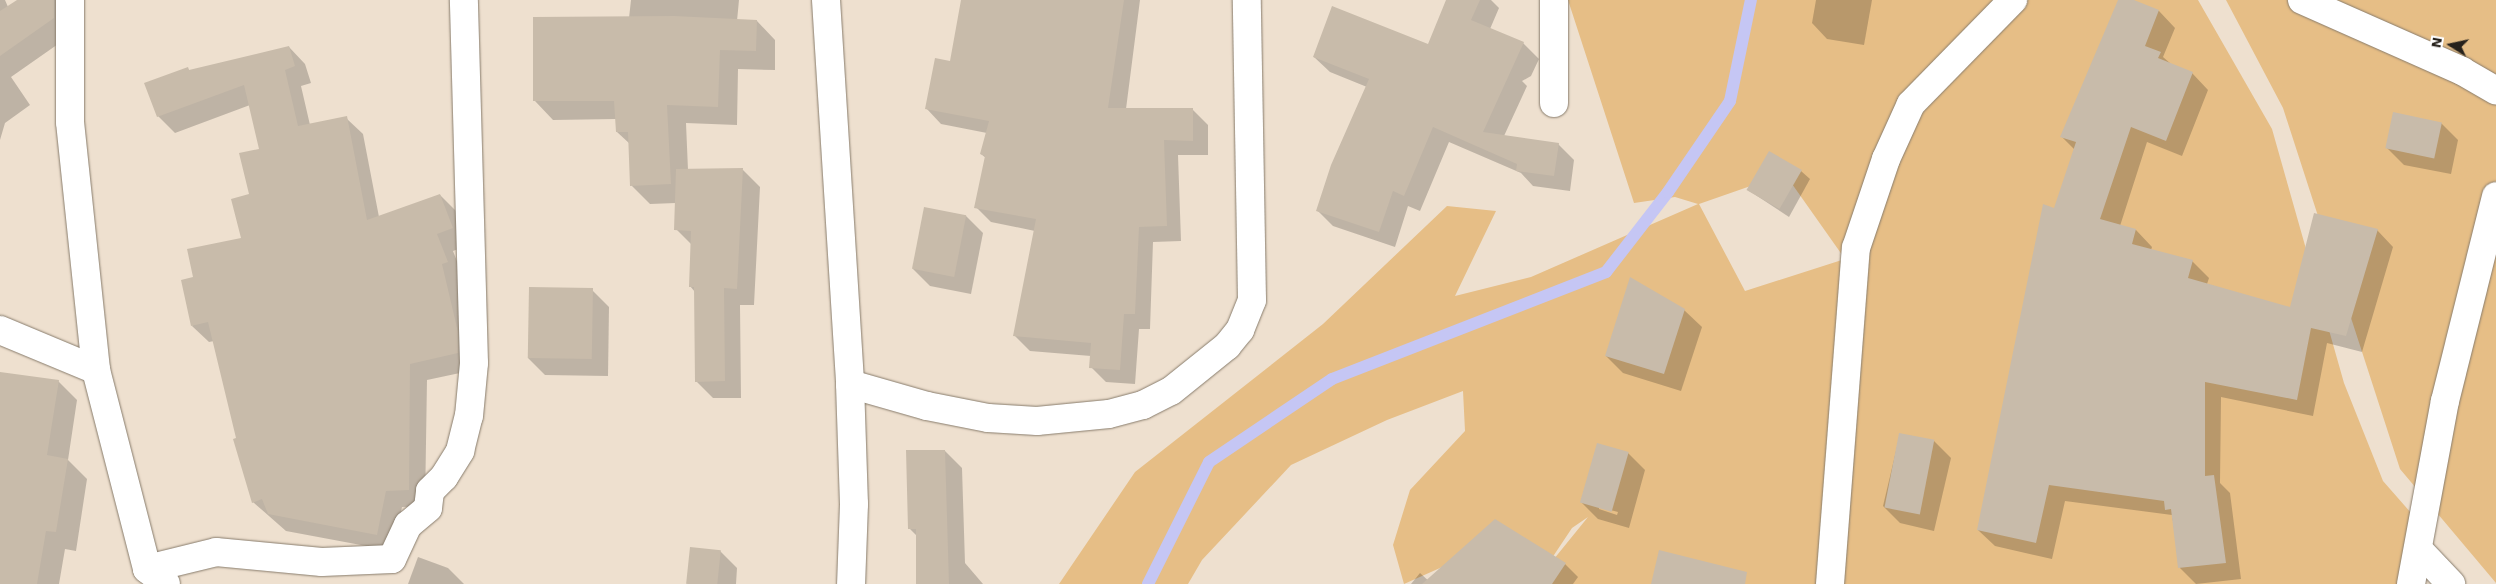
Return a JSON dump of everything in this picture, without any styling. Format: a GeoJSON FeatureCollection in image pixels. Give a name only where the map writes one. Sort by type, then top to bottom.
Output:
{"type":"FeatureCollection","features":[{"type":"Feature","properties":{"kind":"street"},"geometry":{"type":"LineString","coordinates":[[70,0],[70,122],[96,370],[157,576],[216,552],[322,562],[392,559],[408,525],[428,508],[430,491],[444,477],[460,451],[469,416],[474,363],[464,0]]}},
{"type":"Feature","properties":{"kind":"street"},"geometry":{"type":"LineString","coordinates":[[826,0],[850,384],[854,504],[851,584]]}},
{"type":"Feature","properties":{"kind":"street"},"geometry":{"type":"LineString","coordinates":[[850,384],[903,401],[988,418],[1046,420],[1109,414],[1143,405],[1171,391],[1227,346],[1240,330],[1252,300],[1248,0]]}},
{"type":"Feature","properties":{"kind":"street"},"geometry":{"type":"LineString","coordinates":[[1554,0],[1554,103]]}},
{"type":"Feature","properties":{"kind":"street"},"geometry":{"type":"LineString","coordinates":[[1830,584],[1856,248],[1886,159],[1911,104],[2013,0]]}},
{"type":"Feature","properties":{"kind":"street"},"geometry":{"type":"LineString","coordinates":[[2302,0],[2462,71],[2496,91]]}},
{"type":"Feature","properties":{"kind":"street"},"geometry":{"type":"LineString","coordinates":[[2411,584],[2419,550],[2445,401],[2496,196]]}},
{"type":"Feature","properties":{"kind":"street"},"geometry":{"type":"LineString","coordinates":[[0,330],[96,370]]}},
{"type":"Feature","properties":{"kind":"street"},"geometry":{"type":"LineString","coordinates":[[2419,550],[2451,584]]}},
{"type":"Feature","properties":{"kind":"shaded area"},"geometry":{"type":"Polygon","coordinates":[[[1568,0],[2198,0],[2272,129],[2344,383],[2383,481],[2419,522],[2415,584],[1534,584],[1467,556],[1404,584],[1393,545],[1410,490],[1465,431],[1463,391],[1387,420],[1291,465],[1202,560],[1188,584],[1059,584],[1135,472],[1323,324],[1447,206],[1496,211],[1455,296],[1531,277],[1698,204],[1675,197],[1634,203],[1568,0]],[[1785,174],[1699,204],[1745,291],[1845,259],[1785,174]],[[1588,517],[1572,528],[1544,570],[1545,570],[1588,517]]]}},
{"type":"Feature","properties":{"kind":"shaded area"},"geometry":{"type":"Polygon","coordinates":[[[2226,0],[2496,0],[2496,583],[2400,469],[2283,108],[2226,0]]]}},
{"type":"Feature","properties":{"kind":"building"},"geometry":{"type":"Polygon","coordinates":[[[17,0],[54,0],[54,18],[0,56],[0,11],[17,0]]]}},
{"type":"Feature","properties":{"kind":"building"},"geometry":{"type":"Polygon","coordinates":[[[961,0],[1124,0],[1108,108],[1193,108],[1193,141],[1164,140],[1167,226],[1139,227],[1135,314],[1124,314],[1120,370],[1089,368],[1091,343],[1013,336],[1036,219],[974,208],[985,156],[980,154],[989,121],[925,109],[935,58],[950,61],[961,0]]]}},
{"type":"Feature","properties":{"kind":"building"},"geometry":{"type":"Polygon","coordinates":[[[1446,0],[1480,0],[1471,20],[1524,42],[1483,132],[1559,143],[1554,176],[1516,171],[1517,164],[1433,127],[1404,196],[1393,191],[1379,232],[1316,211],[1331,165],[1369,79],[1313,57],[1332,6],[1428,44],[1446,0]]]}},
{"type":"Feature","properties":{"kind":"building"},"geometry":{"type":"Polygon","coordinates":[[[2118,0],[2134,0],[2159,10],[2145,46],[2161,52],[2158,58],[2193,72],[2166,141],[2131,127],[2100,219],[2136,229],[2132,244],[2193,260],[2188,278],[2290,307],[2314,213],[2378,229],[2346,336],[2311,328],[2297,400],[2205,382],[2205,476],[2214,475],[2226,563],[2178,568],[2171,509],[2165,510],[2164,501],[2049,485],[2036,543],[1977,530],[2043,204],[2054,208],[2076,142],[2060,137],[2118,0]]]}},
{"type":"Feature","properties":{"kind":"building"},"geometry":{"type":"Polygon","coordinates":[[[674,16],[757,20],[756,51],[720,50],[718,107],[667,105],[671,184],[630,186],[628,132],[616,132],[614,101],[533,101],[533,17],[674,16]]]}},
{"type":"Feature","properties":{"kind":"building"},"geometry":{"type":"Polygon","coordinates":[[[289,46],[295,66],[285,70],[298,126],[347,116],[367,220],[440,194],[453,228],[437,234],[448,262],[442,264],[458,332],[458,353],[410,364],[409,490],[386,491],[377,535],[268,514],[262,499],[252,503],[233,439],[236,438],[208,322],[191,326],[181,280],[193,277],[187,249],[241,238],[231,199],[249,194],[239,153],[259,149],[244,85],[157,117],[144,83],[188,67],[189,70],[289,46]]]}},
{"type":"Feature","properties":{"kind":"building"},"geometry":{"type":"Polygon","coordinates":[[[2393,112],[2442,122],[2434,159],[2385,148],[2393,112]]]}},
{"type":"Feature","properties":{"kind":"building"},"geometry":{"type":"Polygon","coordinates":[[[1769,151],[1802,170],[1779,209],[1746,190],[1769,151]]]}},
{"type":"Feature","properties":{"kind":"building"},"geometry":{"type":"Polygon","coordinates":[[[743,168],[737,289],[724,288],[725,381],[695,382],[694,287],[689,287],[691,231],[674,230],[676,169],[743,168]]]}},
{"type":"Feature","properties":{"kind":"building"},"geometry":{"type":"Polygon","coordinates":[[[924,207],[966,215],[954,277],[912,269],[924,207]]]}},
{"type":"Feature","properties":{"kind":"building"},"geometry":{"type":"Polygon","coordinates":[[[1630,277],[1685,309],[1664,374],[1605,356],[1630,277]]]}},
{"type":"Feature","properties":{"kind":"building"},"geometry":{"type":"Polygon","coordinates":[[[529,287],[593,288],[592,359],[528,358],[529,287]]]}},
{"type":"Feature","properties":{"kind":"building"},"geometry":{"type":"Polygon","coordinates":[[[0,372],[59,380],[47,455],[68,459],[56,532],[46,531],[37,584],[0,584],[0,372]]]}},
{"type":"Feature","properties":{"kind":"building"},"geometry":{"type":"Polygon","coordinates":[[[1899,433],[1934,440],[1920,514],[1884,508],[1899,433]]]}},
{"type":"Feature","properties":{"kind":"building"},"geometry":{"type":"Polygon","coordinates":[[[1597,443],[1629,452],[1612,512],[1580,503],[1597,443]]]}},
{"type":"Feature","properties":{"kind":"building"},"geometry":{"type":"Polygon","coordinates":[[[906,450],[945,450],[949,584],[916,584],[916,529],[908,529],[906,450]]]}},
{"type":"Feature","properties":{"kind":"building"},"geometry":{"type":"Polygon","coordinates":[[[1495,519],[1566,563],[1552,584],[1422,584],[1495,519]]]}},
{"type":"Feature","properties":{"kind":"building"},"geometry":{"type":"Polygon","coordinates":[[[690,547],[721,550],[717,584],[686,584],[690,547]]]}},
{"type":"Feature","properties":{"kind":"building"},"geometry":{"type":"Polygon","coordinates":[[[1659,550],[1747,572],[1745,584],[1651,584],[1659,550]]]}},
{"type":"Feature","properties":{"kind":"waterway"},"geometry":{"type":"LineString","coordinates":[[1148,584],[1209,462],[1332,379],[1606,272],[1668,192],[1730,101],[1751,0]]}}]}
